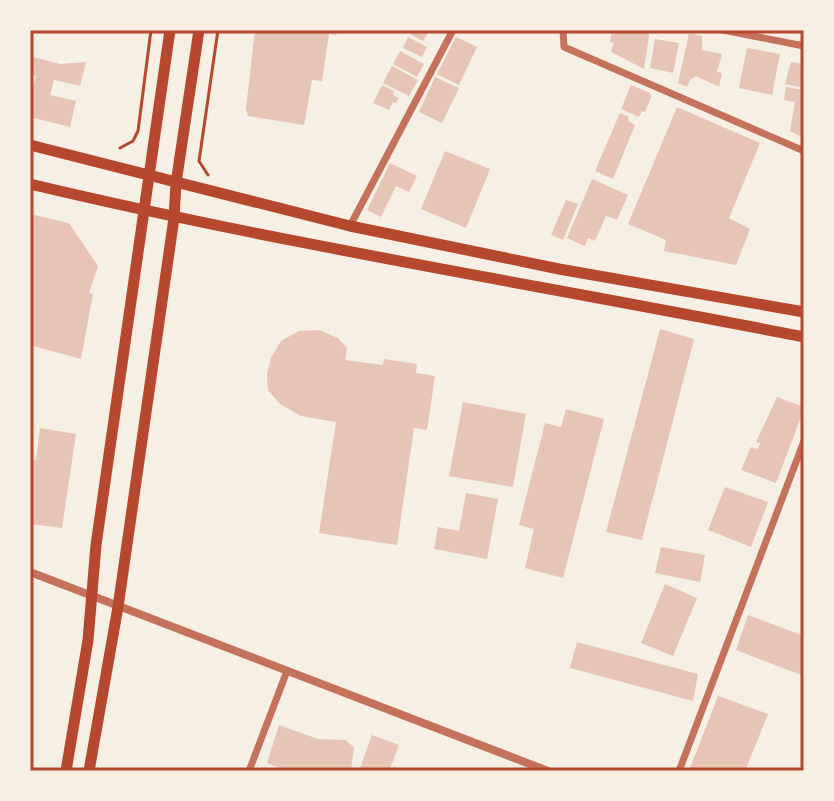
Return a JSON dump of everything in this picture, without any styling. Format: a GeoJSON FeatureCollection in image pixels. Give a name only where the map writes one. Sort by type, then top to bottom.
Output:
{"type":"FeatureCollection","features":[{"type":"Feature","properties":{"kind":"main road"},"geometry":{"type":"LineString","coordinates":[[66,771],[88,640],[123,350],[170,30]]}},
{"type":"Feature","properties":{"kind":"main road"},"geometry":{"type":"LineString","coordinates":[[89,771],[118,607],[199,30]]}},
{"type":"Feature","properties":{"kind":"main road"},"geometry":{"type":"LineString","coordinates":[[30,145],[350,226],[559,269],[804,312]]}},
{"type":"Feature","properties":{"kind":"main road"},"geometry":{"type":"LineString","coordinates":[[30,184],[174,218],[804,337]]}},
{"type":"Feature","properties":{"kind":"street"},"geometry":{"type":"LineString","coordinates":[[350,226],[453,30]]}},
{"type":"Feature","properties":{"kind":"street"},"geometry":{"type":"LineString","coordinates":[[563,30],[564,47],[804,151]]}},
{"type":"Feature","properties":{"kind":"street"},"geometry":{"type":"LineString","coordinates":[[723,30],[804,46]]}},
{"type":"Feature","properties":{"kind":"street"},"geometry":{"type":"LineString","coordinates":[[679,771],[804,441]]}},
{"type":"Feature","properties":{"kind":"street"},"geometry":{"type":"LineString","coordinates":[[30,572],[548,771]]}},
{"type":"Feature","properties":{"kind":"street"},"geometry":{"type":"LineString","coordinates":[[249,771],[287,671]]}},
{"type":"Feature","properties":{"kind":"path"},"geometry":{"type":"LineString","coordinates":[[120,148],[133,141],[138,131],[151,30]]}},
{"type":"Feature","properties":{"kind":"path"},"geometry":{"type":"LineString","coordinates":[[208,175],[199,161],[218,30]]}},
{"type":"Feature","properties":{"kind":"path"},"geometry":{"type":"LineString","coordinates":[[794,30],[804,32]]}},
{"type":"Feature","properties":{"kind":"building"},"geometry":{"type":"Polygon","coordinates":[[[255,30],[337,30],[336,35],[329,34],[322,81],[312,80],[304,125],[248,116],[246,108],[255,30]]]}},
{"type":"Feature","properties":{"kind":"building"},"geometry":{"type":"Polygon","coordinates":[[[412,30],[430,30],[423,41],[410,34],[412,30]]]}},
{"type":"Feature","properties":{"kind":"building"},"geometry":{"type":"Polygon","coordinates":[[[612,30],[650,30],[644,69],[611,52],[614,43],[610,42],[612,30]]]}},
{"type":"Feature","properties":{"kind":"building"},"geometry":{"type":"Polygon","coordinates":[[[689,33],[702,36],[702,50],[722,54],[717,72],[722,73],[719,87],[696,76],[687,87],[678,83],[689,33]]]}},
{"type":"Feature","properties":{"kind":"building"},"geometry":{"type":"Polygon","coordinates":[[[408,37],[427,47],[422,57],[403,48],[408,37]]]}},
{"type":"Feature","properties":{"kind":"building"},"geometry":{"type":"Polygon","coordinates":[[[456,37],[477,47],[459,85],[437,74],[456,37]]]}},
{"type":"Feature","properties":{"kind":"building"},"geometry":{"type":"Polygon","coordinates":[[[655,39],[679,43],[673,73],[650,68],[655,39]]]}},
{"type":"Feature","properties":{"kind":"building"},"geometry":{"type":"Polygon","coordinates":[[[747,48],[780,54],[772,95],[739,88],[747,48]]]}},
{"type":"Feature","properties":{"kind":"building"},"geometry":{"type":"Polygon","coordinates":[[[400,51],[424,64],[417,77],[393,64],[400,51]]]}},
{"type":"Feature","properties":{"kind":"building"},"geometry":{"type":"Polygon","coordinates":[[[30,56],[60,64],[86,62],[80,86],[54,80],[50,95],[76,101],[70,127],[30,117],[30,86],[33,87],[36,76],[30,75],[30,56]]]}},
{"type":"Feature","properties":{"kind":"building"},"geometry":{"type":"Polygon","coordinates":[[[791,62],[804,64],[804,88],[785,84],[791,62]]]}},
{"type":"Feature","properties":{"kind":"building"},"geometry":{"type":"Polygon","coordinates":[[[392,66],[418,80],[409,96],[383,83],[392,66]]]}},
{"type":"Feature","properties":{"kind":"building"},"geometry":{"type":"Polygon","coordinates":[[[435,77],[459,88],[442,123],[419,112],[435,77]]]}},
{"type":"Feature","properties":{"kind":"building"},"geometry":{"type":"Polygon","coordinates":[[[382,85],[394,91],[393,95],[399,98],[389,110],[373,103],[382,85]]]}},
{"type":"Feature","properties":{"kind":"building"},"geometry":{"type":"Polygon","coordinates":[[[631,85],[650,93],[651,97],[645,112],[642,111],[639,117],[621,109],[631,85]]]}},
{"type":"Feature","properties":{"kind":"building"},"geometry":{"type":"Polygon","coordinates":[[[786,87],[804,90],[802,137],[790,131],[795,102],[784,100],[786,87]]]}},
{"type":"Feature","properties":{"kind":"building"},"geometry":{"type":"Polygon","coordinates":[[[677,107],[760,143],[729,218],[750,229],[736,265],[664,251],[666,240],[628,224],[677,107]]]}},
{"type":"Feature","properties":{"kind":"building"},"geometry":{"type":"Polygon","coordinates":[[[620,113],[629,117],[628,121],[635,125],[613,179],[595,171],[620,113]]]}},
{"type":"Feature","properties":{"kind":"building"},"geometry":{"type":"Polygon","coordinates":[[[445,151],[490,169],[466,228],[421,209],[445,151]]]}},
{"type":"Feature","properties":{"kind":"building"},"geometry":{"type":"Polygon","coordinates":[[[390,163],[417,176],[409,192],[396,186],[381,217],[367,210],[390,163]]]}},
{"type":"Feature","properties":{"kind":"building"},"geometry":{"type":"Polygon","coordinates":[[[592,179],[628,195],[617,220],[606,216],[595,241],[588,238],[585,246],[567,238],[592,179]]]}},
{"type":"Feature","properties":{"kind":"building"},"geometry":{"type":"Polygon","coordinates":[[[566,200],[578,204],[563,240],[551,235],[566,200]]]}},
{"type":"Feature","properties":{"kind":"building"},"geometry":{"type":"Polygon","coordinates":[[[30,214],[69,223],[98,266],[89,293],[93,294],[81,359],[30,345],[30,214]]]}},
{"type":"Feature","properties":{"kind":"building"},"geometry":{"type":"Polygon","coordinates":[[[660,329],[694,339],[642,540],[606,532],[660,329]]]}},
{"type":"Feature","properties":{"kind":"building"},"geometry":{"type":"Polygon","coordinates":[[[319,330],[338,338],[347,348],[345,360],[383,365],[384,359],[417,364],[416,373],[435,376],[427,430],[414,428],[397,545],[319,533],[336,422],[301,416],[280,404],[268,390],[267,374],[271,358],[281,341],[299,331],[319,330]]]}},
{"type":"Feature","properties":{"kind":"building"},"geometry":{"type":"Polygon","coordinates":[[[777,397],[804,409],[776,483],[741,470],[751,447],[758,449],[760,443],[756,442],[777,397]]]}},
{"type":"Feature","properties":{"kind":"building"},"geometry":{"type":"Polygon","coordinates":[[[463,402],[526,414],[513,487],[449,476],[463,402]]]}},
{"type":"Feature","properties":{"kind":"building"},"geometry":{"type":"Polygon","coordinates":[[[566,409],[604,419],[563,578],[525,568],[534,529],[519,525],[545,423],[561,427],[566,409]]]}},
{"type":"Feature","properties":{"kind":"building"},"geometry":{"type":"Polygon","coordinates":[[[40,428],[76,434],[62,528],[30,524],[30,459],[36,460],[40,428]]]}},
{"type":"Feature","properties":{"kind":"building"},"geometry":{"type":"Polygon","coordinates":[[[725,487],[768,502],[751,547],[708,530],[725,487]]]}},
{"type":"Feature","properties":{"kind":"building"},"geometry":{"type":"Polygon","coordinates":[[[466,493],[498,499],[487,559],[434,549],[438,527],[459,531],[466,493]]]}},
{"type":"Feature","properties":{"kind":"building"},"geometry":{"type":"Polygon","coordinates":[[[661,547],[705,555],[700,582],[655,573],[661,547]]]}},
{"type":"Feature","properties":{"kind":"building"},"geometry":{"type":"Polygon","coordinates":[[[665,584],[697,598],[673,656],[641,643],[665,584]]]}},
{"type":"Feature","properties":{"kind":"building"},"geometry":{"type":"Polygon","coordinates":[[[748,615],[804,636],[804,676],[736,650],[748,615]]]}},
{"type":"Feature","properties":{"kind":"building"},"geometry":{"type":"Polygon","coordinates":[[[577,642],[698,674],[693,701],[570,668],[577,642]]]}},
{"type":"Feature","properties":{"kind":"building"},"geometry":{"type":"Polygon","coordinates":[[[718,696],[768,714],[745,771],[698,771],[690,768],[718,696]]]}},
{"type":"Feature","properties":{"kind":"building"},"geometry":{"type":"Polygon","coordinates":[[[279,725],[318,739],[345,740],[354,747],[351,771],[287,771],[267,763],[279,725]]]}},
{"type":"Feature","properties":{"kind":"building"},"geometry":{"type":"Polygon","coordinates":[[[372,735],[399,745],[389,771],[359,771],[372,735]]]}}]}
